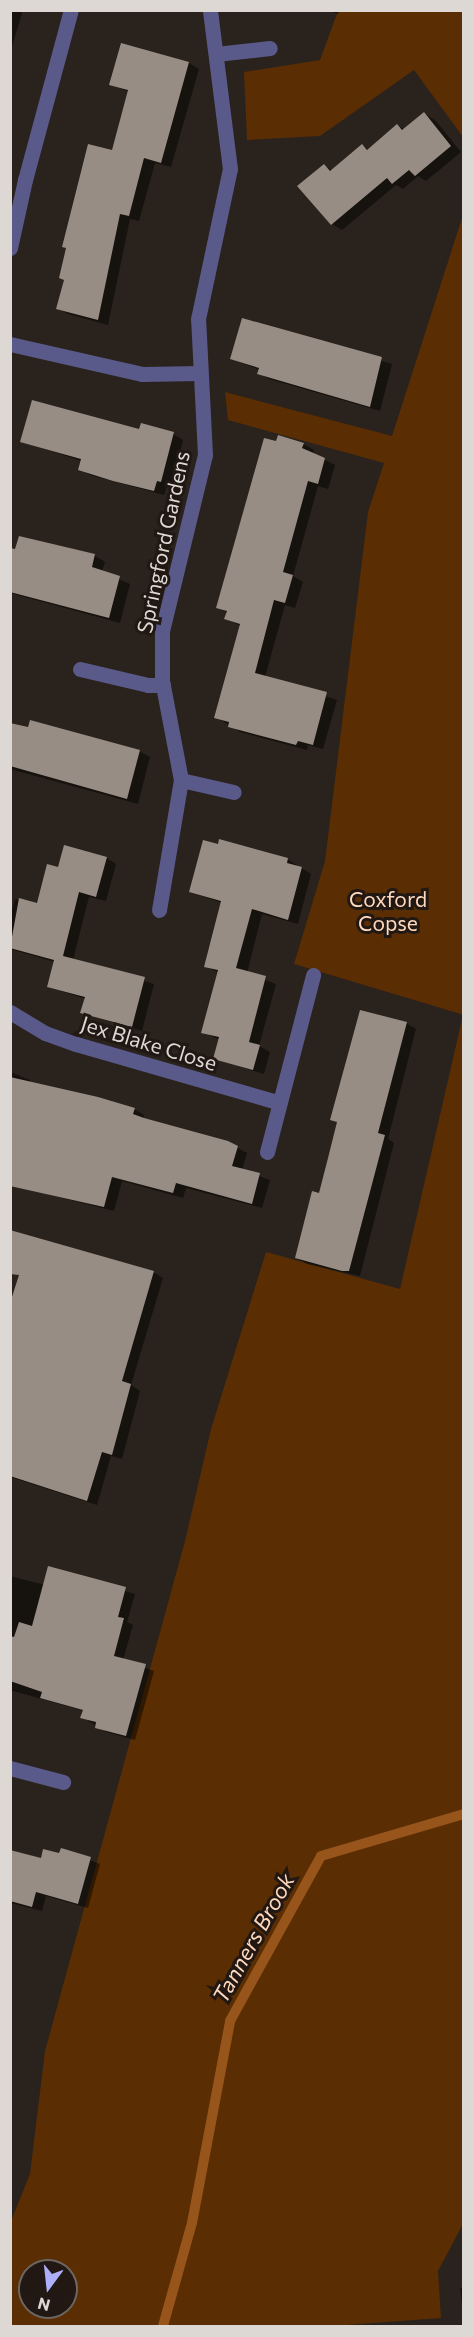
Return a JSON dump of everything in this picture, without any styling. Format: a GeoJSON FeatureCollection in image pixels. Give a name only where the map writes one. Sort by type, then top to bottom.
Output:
{"type":"FeatureCollection","features":[{"type":"Feature","properties":{"kind":"street"},"geometry":{"type":"LineString","coordinates":[[10,248],[25,180],[71,10]]}},
{"type":"Feature","properties":{"kind":"street","name":"Springford Gardens"},"geometry":{"type":"LineString","coordinates":[[159,910],[181,780],[164,685],[161,654],[165,613],[200,486],[205,455],[196,347],[200,301],[230,169],[210,10]]}},
{"type":"Feature","properties":{"kind":"street"},"geometry":{"type":"LineString","coordinates":[[216,54],[270,48]]}},
{"type":"Feature","properties":{"kind":"street"},"geometry":{"type":"LineString","coordinates":[[10,344],[142,374],[199,373]]}},
{"type":"Feature","properties":{"kind":"street"},"geometry":{"type":"LineString","coordinates":[[80,669],[148,685],[164,685]]}},
{"type":"Feature","properties":{"kind":"street"},"geometry":{"type":"LineString","coordinates":[[181,780],[234,792]]}},
{"type":"Feature","properties":{"kind":"street"},"geometry":{"type":"LineString","coordinates":[[267,1152],[313,975]]}},
{"type":"Feature","properties":{"kind":"street","name":"Jex Blake Close"},"geometry":{"type":"LineString","coordinates":[[10,1012],[45,1033],[76,1044],[280,1103]]}},
{"type":"Feature","properties":{"kind":"street"},"geometry":{"type":"LineString","coordinates":[[10,1768],[63,1782]]}},
{"type":"Feature","properties":{"kind":"green space"},"geometry":{"type":"Polygon","coordinates":[[[338,11],[463,11],[463,137],[414,70],[320,136],[247,140],[244,72],[320,60],[338,11]]]}},
{"type":"Feature","properties":{"kind":"green space","name":"Coxford Copse"},"geometry":{"type":"Polygon","coordinates":[[[463,215],[464,1015],[294,964],[325,861],[368,512],[384,463],[228,420],[225,392],[392,436],[463,215]]]}},
{"type":"Feature","properties":{"kind":"green space"},"geometry":{"type":"Polygon","coordinates":[[[463,1015],[464,2222],[438,2271],[441,2318],[333,2326],[11,2326],[11,2221],[30,2174],[45,2051],[185,1541],[211,1429],[266,1252],[400,1289],[463,1015]]]}},
{"type":"Feature","properties":{"kind":"building"},"geometry":{"type":"Polygon","coordinates":[[[121,43],[189,62],[161,163],[144,158],[129,216],[120,214],[98,320],[56,309],[64,280],[59,278],[66,248],[62,247],[88,144],[112,150],[128,90],[109,85],[121,43]]]}},
{"type":"Feature","properties":{"kind":"building"},"geometry":{"type":"Polygon","coordinates":[[[424,112],[451,146],[415,176],[409,170],[392,184],[387,178],[331,225],[297,186],[324,164],[330,171],[362,144],[367,150],[397,124],[402,130],[424,112]]]}},
{"type":"Feature","properties":{"kind":"building"},"geometry":{"type":"Polygon","coordinates":[[[242,318],[382,357],[370,407],[257,374],[259,368],[230,359],[242,318]]]}},
{"type":"Feature","properties":{"kind":"building"},"geometry":{"type":"Polygon","coordinates":[[[32,400],[139,429],[141,423],[174,432],[161,482],[157,481],[154,491],[113,481],[78,470],[81,459],[20,442],[32,400]]]}},
{"type":"Feature","properties":{"kind":"building"},"geometry":{"type":"Polygon","coordinates":[[[278,435],[304,443],[302,448],[325,458],[318,484],[308,481],[283,572],[293,575],[285,603],[274,600],[255,673],[327,692],[313,745],[298,741],[296,745],[228,727],[229,722],[214,718],[240,624],[224,619],[227,611],[216,608],[264,438],[276,441],[278,435]]]}},
{"type":"Feature","properties":{"kind":"building"},"geometry":{"type":"Polygon","coordinates":[[[19,536],[95,554],[92,567],[120,576],[109,618],[10,592],[10,548],[15,549],[19,536]]]}},
{"type":"Feature","properties":{"kind":"building"},"geometry":{"type":"Polygon","coordinates":[[[30,720],[140,750],[127,799],[10,766],[10,723],[28,727],[30,720]]]}},
{"type":"Feature","properties":{"kind":"building"},"geometry":{"type":"Polygon","coordinates":[[[219,839],[288,858],[287,863],[302,867],[288,920],[252,909],[236,968],[266,976],[249,1042],[260,1045],[253,1070],[213,1059],[219,1037],[201,1033],[218,970],[204,967],[221,901],[189,892],[203,840],[218,844],[219,839]]]}},
{"type":"Feature","properties":{"kind":"building"},"geometry":{"type":"Polygon","coordinates":[[[64,845],[107,857],[96,897],[79,892],[63,956],[145,977],[132,1027],[80,1013],[85,997],[47,987],[54,960],[10,948],[19,898],[37,903],[47,864],[58,867],[64,845]]]}},
{"type":"Feature","properties":{"kind":"building"},"geometry":{"type":"Polygon","coordinates":[[[360,1010],[407,1022],[378,1133],[385,1135],[349,1271],[342,1271],[295,1258],[312,1191],[319,1193],[337,1122],[330,1120],[360,1010]]]}},
{"type":"Feature","properties":{"kind":"building"},"geometry":{"type":"Polygon","coordinates":[[[10,1077],[135,1108],[133,1114],[228,1141],[238,1146],[232,1166],[260,1173],[252,1204],[176,1183],[173,1193],[112,1177],[104,1207],[10,1186],[10,1077]]]}},
{"type":"Feature","properties":{"kind":"building"},"geometry":{"type":"Polygon","coordinates":[[[10,1230],[154,1271],[122,1381],[131,1384],[112,1455],[102,1452],[87,1501],[10,1476],[10,1303],[19,1275],[10,1274],[10,1230]]]}},
{"type":"Feature","properties":{"kind":"building"},"geometry":{"type":"Polygon","coordinates":[[[48,1566],[126,1587],[118,1617],[124,1618],[114,1656],[146,1664],[126,1736],[95,1728],[96,1722],[80,1718],[83,1710],[40,1698],[42,1692],[10,1681],[10,1636],[14,1637],[19,1622],[32,1626],[48,1566]]]}},
{"type":"Feature","properties":{"kind":"building"},"geometry":{"type":"Polygon","coordinates":[[[61,1848],[91,1857],[78,1904],[36,1892],[32,1907],[10,1901],[10,1850],[41,1858],[43,1849],[59,1853],[61,1848]]]}},
{"type":"Feature","properties":{"kind":"waterway","name":"Tanners Brook"},"geometry":{"type":"LineString","coordinates":[[163,2326],[192,2223],[230,2021],[321,1856],[464,1814]]}}]}
